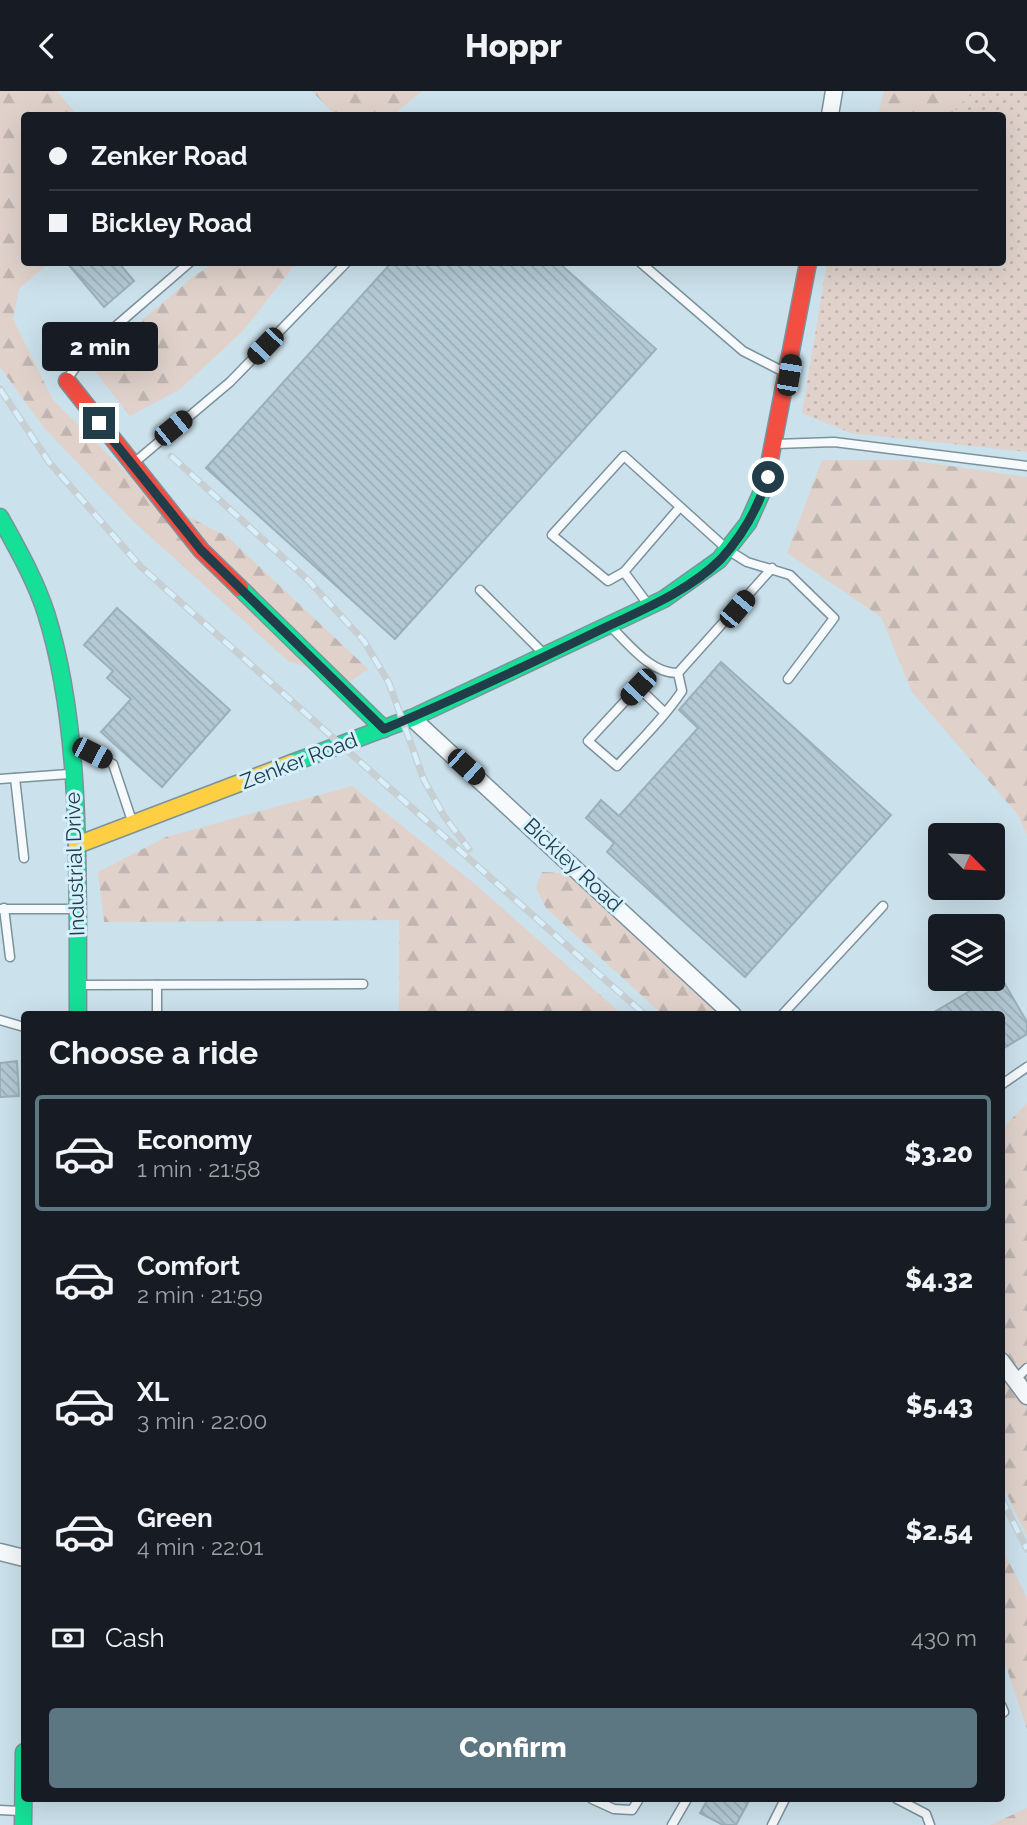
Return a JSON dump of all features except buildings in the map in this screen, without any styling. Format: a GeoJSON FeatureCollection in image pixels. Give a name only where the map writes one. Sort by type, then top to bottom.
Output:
{"type":"FeatureCollection","features":[{"type":"Feature","properties":{"kind":"street"},"geometry":{"type":"LineString","coordinates":[[830,112],[834,91]]}},
{"type":"Feature","properties":{"kind":"street","name":"Zenker Road"},"geometry":{"type":"LineString","coordinates":[[77,845],[412,717],[609,626],[649,606],[704,572],[728,550],[761,500],[776,444],[807,266]]}},
{"type":"Feature","properties":{"kind":"street"},"geometry":{"type":"LineString","coordinates":[[67,381],[201,550],[384,729]]}},
{"type":"Feature","properties":{"kind":"street","name":"Industrial Drive"},"geometry":{"type":"LineString","coordinates":[[0,517],[32,577],[46,613],[65,689],[77,845],[78,1011]]}},
{"type":"Feature","properties":{"kind":"street","name":"Bickley Road"},"geometry":{"type":"LineString","coordinates":[[412,717],[729,1011]]}},
{"type":"Feature","properties":{"kind":"street"},"geometry":{"type":"LineString","coordinates":[[1005,1366],[1027,1396]]}},
{"type":"Feature","properties":{"kind":"street"},"geometry":{"type":"LineString","coordinates":[[0,1552],[21,1557]]}},
{"type":"Feature","properties":{"kind":"lane"},"geometry":{"type":"LineString","coordinates":[[67,381],[73,367],[87,351],[186,266]]}},
{"type":"Feature","properties":{"kind":"lane"},"geometry":{"type":"LineString","coordinates":[[132,465],[230,382],[343,266]]}},
{"type":"Feature","properties":{"kind":"lane"},"geometry":{"type":"LineString","coordinates":[[644,266],[743,351],[789,375]]}},
{"type":"Feature","properties":{"kind":"lane"},"geometry":{"type":"LineString","coordinates":[[776,444],[834,442],[1027,466]]}},
{"type":"Feature","properties":{"kind":"lane"},"geometry":{"type":"LineString","coordinates":[[680,507],[624,572],[608,581],[552,535],[624,456],[728,550],[747,562],[790,575],[834,618],[789,679]]}},
{"type":"Feature","properties":{"kind":"lane"},"geometry":{"type":"LineString","coordinates":[[609,626],[647,661],[668,674],[678,673],[772,568]]}},
{"type":"Feature","properties":{"kind":"lane"},"geometry":{"type":"LineString","coordinates":[[624,572],[649,606]]}},
{"type":"Feature","properties":{"kind":"lane"},"geometry":{"type":"LineString","coordinates":[[480,590],[547,656]]}},
{"type":"Feature","properties":{"kind":"lane"},"geometry":{"type":"LineString","coordinates":[[665,713],[638,687],[588,741],[617,766],[665,713],[682,691],[678,673]]}},
{"type":"Feature","properties":{"kind":"lane"},"geometry":{"type":"LineString","coordinates":[[70,742],[113,764],[133,825]]}},
{"type":"Feature","properties":{"kind":"lane"},"geometry":{"type":"LineString","coordinates":[[0,779],[72,774]]}},
{"type":"Feature","properties":{"kind":"lane"},"geometry":{"type":"LineString","coordinates":[[15,778],[24,858]]}},
{"type":"Feature","properties":{"kind":"lane"},"geometry":{"type":"LineString","coordinates":[[786,1011],[883,906]]}},
{"type":"Feature","properties":{"kind":"lane"},"geometry":{"type":"LineString","coordinates":[[10,957],[2,909],[78,909]]}},
{"type":"Feature","properties":{"kind":"lane"},"geometry":{"type":"LineString","coordinates":[[78,985],[363,984]]}},
{"type":"Feature","properties":{"kind":"lane"},"geometry":{"type":"LineString","coordinates":[[157,985],[157,1011]]}},
{"type":"Feature","properties":{"kind":"lane"},"geometry":{"type":"LineString","coordinates":[[0,1020],[21,1026]]}},
{"type":"Feature","properties":{"kind":"lane"},"geometry":{"type":"LineString","coordinates":[[1005,1082],[1027,1067]]}},
{"type":"Feature","properties":{"kind":"lane"},"geometry":{"type":"LineString","coordinates":[[1015,1380],[1027,1367]]}},
{"type":"Feature","properties":{"kind":"lane"},"geometry":{"type":"LineString","coordinates":[[599,1802],[614,1809],[632,1810],[637,1802]]}},
{"type":"Feature","properties":{"kind":"lane"},"geometry":{"type":"LineString","coordinates":[[672,1825],[685,1802]]}},
{"type":"Feature","properties":{"kind":"lane"},"geometry":{"type":"LineString","coordinates":[[772,1825],[784,1802]]}},
{"type":"Feature","properties":{"kind":"lane"},"geometry":{"type":"LineString","coordinates":[[903,1802],[926,1814],[930,1825]]}},
{"type":"Feature","properties":{"kind":"lane"},"geometry":{"type":"LineString","coordinates":[[0,1810],[23,1818]]}},
{"type":"Feature","properties":{"kind":"green space"},"geometry":{"type":"Polygon","coordinates":[[[0,91],[57,91],[74,112],[21,112],[21,266],[46,266],[19,289],[13,319],[53,400],[152,498],[228,537],[368,669],[351,681],[288,661],[134,522],[45,429],[0,367],[0,91]]]}},
{"type":"Feature","properties":{"kind":"green space"},"geometry":{"type":"Polygon","coordinates":[[[312,91],[422,91],[397,112],[332,112],[312,91]]]}},
{"type":"Feature","properties":{"kind":"green space"},"geometry":{"type":"Polygon","coordinates":[[[884,91],[973,91],[953,112],[879,112],[884,91]]]}},
{"type":"Feature","properties":{"kind":"green space"},"geometry":{"type":"Polygon","coordinates":[[[973,91],[1027,91],[1027,452],[851,433],[802,413],[826,266],[1006,266],[1006,112],[953,112],[973,91]]]}},
{"type":"Feature","properties":{"kind":"green space"},"geometry":{"type":"Polygon","coordinates":[[[210,266],[294,266],[243,331],[179,390],[130,416],[90,365],[194,276],[210,266]]]}},
{"type":"Feature","properties":{"kind":"green space"},"geometry":{"type":"Polygon","coordinates":[[[822,460],[908,460],[1027,477],[1027,835],[1018,815],[912,692],[881,617],[787,553],[822,460]]]}},
{"type":"Feature","properties":{"kind":"green space"},"geometry":{"type":"Polygon","coordinates":[[[352,786],[475,884],[618,1011],[399,1011],[399,920],[104,922],[98,872],[166,837],[352,786]]]}},
{"type":"Feature","properties":{"kind":"green space"},"geometry":{"type":"Polygon","coordinates":[[[542,872],[582,874],[729,1011],[659,1011],[546,908],[536,888],[542,872]]]}},
{"type":"Feature","properties":{"kind":"green space"},"geometry":{"type":"Polygon","coordinates":[[[1027,1103],[1027,1536],[1005,1490],[1005,1126],[1027,1103]]]}},
{"type":"Feature","properties":{"kind":"green space"},"geometry":{"type":"Polygon","coordinates":[[[1005,1554],[1027,1598],[1027,1729],[1005,1663],[1005,1554]]]}},
{"type":"Feature","properties":{"kind":"green space"},"geometry":{"type":"Polygon","coordinates":[[[1027,1808],[1027,1825],[990,1825],[1027,1808]]]}},
{"type":"Feature","properties":{"kind":"railway"},"geometry":{"type":"LineString","coordinates":[[0,389],[49,462],[141,567],[640,1011]]}},
{"type":"Feature","properties":{"kind":"railway"},"geometry":{"type":"LineString","coordinates":[[171,456],[309,581],[364,641],[389,683],[424,780],[444,816],[469,849]]}},
{"type":"Feature","properties":{"kind":"railway"},"geometry":{"type":"LineString","coordinates":[[1005,1506],[1027,1549]]}},
{"type":"Feature","properties":{"kind":"traffic: fast"},"geometry":{"type":"LineString","coordinates":[[292,763],[412,718],[664,599],[719,560],[748,523],[765,485]]}},
{"type":"Feature","properties":{"kind":"traffic: fast"},"geometry":{"type":"LineString","coordinates":[[0,517],[42,600],[58,660],[67,709],[76,812],[78,1011]]}},
{"type":"Feature","properties":{"kind":"traffic: fast"},"geometry":{"type":"LineString","coordinates":[[240,588],[384,729]]}},
{"type":"Feature","properties":{"kind":"traffic: fast"},"geometry":{"type":"LineString","coordinates":[[23,1802],[23,1825]]}},
{"type":"Feature","properties":{"kind":"traffic: slow"},"geometry":{"type":"LineString","coordinates":[[77,845],[292,763]]}},
{"type":"Feature","properties":{"kind":"traffic: jam"},"geometry":{"type":"LineString","coordinates":[[765,485],[807,266]]}},
{"type":"Feature","properties":{"kind":"traffic: jam"},"geometry":{"type":"LineString","coordinates":[[67,381],[201,550],[240,588]]}},
{"type":"Feature","properties":{"kind":"route"},"geometry":{"type":"LineString","coordinates":[[99,423],[201,550],[258,609],[344,687],[384,729],[537,661],[687,585],[719,561],[733,544],[761,500],[768,477]]}}]}
